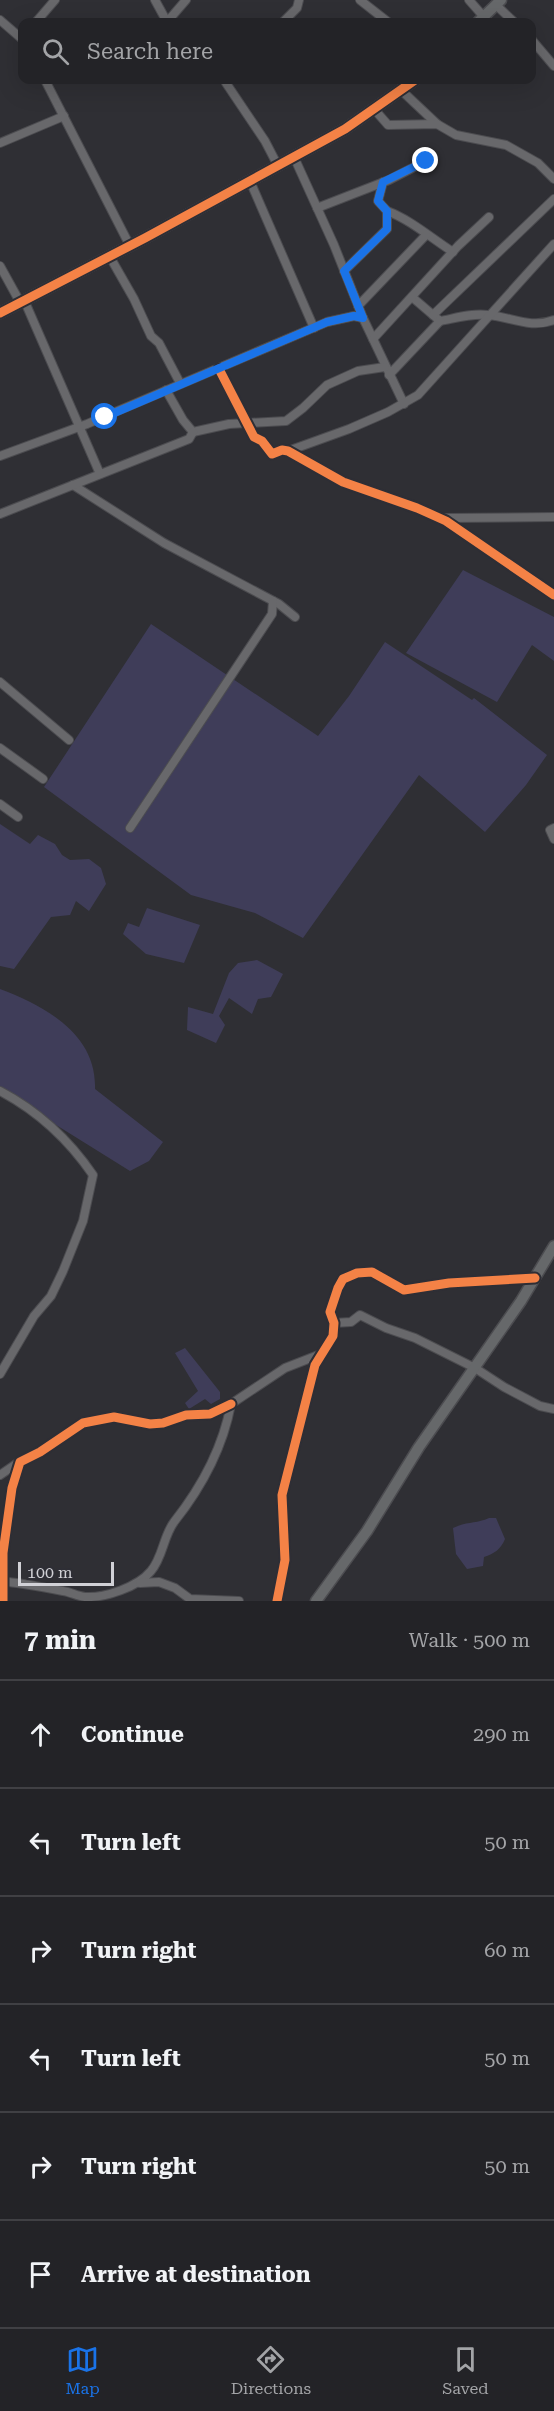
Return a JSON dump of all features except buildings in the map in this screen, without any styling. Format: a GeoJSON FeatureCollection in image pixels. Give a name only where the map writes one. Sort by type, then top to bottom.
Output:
{"type":"FeatureCollection","features":[{"type":"Feature","properties":{"kind":"street"},"geometry":{"type":"LineString","coordinates":[[39,18],[55,0]]}},
{"type":"Feature","properties":{"kind":"street"},"geometry":{"type":"LineString","coordinates":[[155,0],[165,18]]}},
{"type":"Feature","properties":{"kind":"street"},"geometry":{"type":"LineString","coordinates":[[170,18],[186,0]]}},
{"type":"Feature","properties":{"kind":"street"},"geometry":{"type":"LineString","coordinates":[[287,18],[297,8],[299,0]]}},
{"type":"Feature","properties":{"kind":"street"},"geometry":{"type":"LineString","coordinates":[[360,0],[383,18]]}},
{"type":"Feature","properties":{"kind":"street"},"geometry":{"type":"LineString","coordinates":[[469,0],[480,18]]}},
{"type":"Feature","properties":{"kind":"street"},"geometry":{"type":"LineString","coordinates":[[483,18],[499,3],[511,18]]}},
{"type":"Feature","properties":{"kind":"street"},"geometry":{"type":"LineString","coordinates":[[0,20],[18,36]]}},
{"type":"Feature","properties":{"kind":"street"},"geometry":{"type":"LineString","coordinates":[[536,46],[554,66]]}},
{"type":"Feature","properties":{"kind":"street"},"geometry":{"type":"LineString","coordinates":[[47,84],[130,246]]}},
{"type":"Feature","properties":{"kind":"street"},"geometry":{"type":"LineString","coordinates":[[228,84],[265,141],[278,166]]}},
{"type":"Feature","properties":{"kind":"street"},"geometry":{"type":"LineString","coordinates":[[0,313],[130,246],[345,129],[410,84]]}},
{"type":"Feature","properties":{"kind":"street"},"geometry":{"type":"LineString","coordinates":[[402,91],[437,124],[456,135],[506,145],[538,163],[554,179]]}},
{"type":"Feature","properties":{"kind":"street"},"geometry":{"type":"LineString","coordinates":[[374,110],[388,125],[437,124]]}},
{"type":"Feature","properties":{"kind":"street"},"geometry":{"type":"LineString","coordinates":[[0,143],[64,116]]}},
{"type":"Feature","properties":{"kind":"street"},"geometry":{"type":"LineString","coordinates":[[294,157],[363,318],[404,404]]}},
{"type":"Feature","properties":{"kind":"street"},"geometry":{"type":"LineString","coordinates":[[317,208],[383,182],[426,161]]}},
{"type":"Feature","properties":{"kind":"street"},"geometry":{"type":"LineString","coordinates":[[250,181],[314,328]]}},
{"type":"Feature","properties":{"kind":"street"},"geometry":{"type":"LineString","coordinates":[[383,182],[378,201],[387,211],[404,217],[426,235],[453,252]]}},
{"type":"Feature","properties":{"kind":"street"},"geometry":{"type":"LineString","coordinates":[[0,514],[189,439],[193,432],[229,424],[285,421],[303,408],[327,385],[358,371],[387,371],[554,199]]}},
{"type":"Feature","properties":{"kind":"street"},"geometry":{"type":"LineString","coordinates":[[344,271],[387,229],[387,211]]}},
{"type":"Feature","properties":{"kind":"street"},"geometry":{"type":"LineString","coordinates":[[373,339],[453,252],[489,217]]}},
{"type":"Feature","properties":{"kind":"street"},"geometry":{"type":"LineString","coordinates":[[358,306],[426,235]]}},
{"type":"Feature","properties":{"kind":"street"},"geometry":{"type":"LineString","coordinates":[[288,451],[349,429],[404,404],[418,394],[554,244]]}},
{"type":"Feature","properties":{"kind":"street"},"geometry":{"type":"LineString","coordinates":[[110,256],[151,336],[159,343],[180,383]]}},
{"type":"Feature","properties":{"kind":"street"},"geometry":{"type":"LineString","coordinates":[[0,266],[23,303],[81,426],[100,474]]}},
{"type":"Feature","properties":{"kind":"street"},"geometry":{"type":"LineString","coordinates":[[412,297],[437,318],[474,314],[489,315],[526,324],[554,320]]}},
{"type":"Feature","properties":{"kind":"street"},"geometry":{"type":"LineString","coordinates":[[0,456],[81,426],[314,328],[346,317],[363,318]]}},
{"type":"Feature","properties":{"kind":"street"},"geometry":{"type":"LineString","coordinates":[[219,369],[254,436],[273,453],[288,451],[343,482],[440,518],[472,537],[554,596]]}},
{"type":"Feature","properties":{"kind":"street"},"geometry":{"type":"LineString","coordinates":[[166,390],[183,420],[193,432]]}},
{"type":"Feature","properties":{"kind":"street"},"geometry":{"type":"LineString","coordinates":[[73,485],[164,543],[273,601],[296,617]]}},
{"type":"Feature","properties":{"kind":"street"},"geometry":{"type":"LineString","coordinates":[[440,518],[554,517]]}},
{"type":"Feature","properties":{"kind":"street"},"geometry":{"type":"LineString","coordinates":[[130,828],[272,614],[273,601]]}},
{"type":"Feature","properties":{"kind":"street"},"geometry":{"type":"LineString","coordinates":[[0,682],[69,740]]}},
{"type":"Feature","properties":{"kind":"street"},"geometry":{"type":"LineString","coordinates":[[0,747],[43,779]]}},
{"type":"Feature","properties":{"kind":"street"},"geometry":{"type":"LineString","coordinates":[[0,804],[18,817]]}},
{"type":"Feature","properties":{"kind":"street"},"geometry":{"type":"LineString","coordinates":[[554,828],[550,830],[554,839]]}},
{"type":"Feature","properties":{"kind":"street"},"geometry":{"type":"LineString","coordinates":[[0,1091],[22,1103],[49,1125],[73,1148],[93,1175],[83,1221],[63,1271],[51,1296],[34,1316],[0,1374]]}},
{"type":"Feature","properties":{"kind":"street"},"geometry":{"type":"LineString","coordinates":[[316,1601],[367,1531],[418,1447],[475,1368],[554,1246]]}},
{"type":"Feature","properties":{"kind":"street"},"geometry":{"type":"LineString","coordinates":[[277,1601],[285,1560],[282,1495],[315,1365],[333,1336],[334,1323],[330,1312],[340,1282],[346,1276],[365,1271],[372,1272],[404,1290],[449,1283],[535,1278]]}},
{"type":"Feature","properties":{"kind":"street"},"geometry":{"type":"LineString","coordinates":[[334,1323],[351,1322],[360,1316],[415,1338],[475,1368],[540,1406],[554,1409]]}},
{"type":"Feature","properties":{"kind":"street"},"geometry":{"type":"LineString","coordinates":[[0,1475],[83,1423],[114,1417],[150,1424],[163,1423],[186,1415],[210,1414],[231,1404],[285,1368],[321,1354]]}},
{"type":"Feature","properties":{"kind":"street"},"geometry":{"type":"LineString","coordinates":[[135,1584],[157,1563],[172,1524],[198,1490],[228,1424],[231,1404]]}},
{"type":"Feature","properties":{"kind":"street"},"geometry":{"type":"LineString","coordinates":[[3,1601],[3,1553],[16,1468],[20,1462]]}},
{"type":"Feature","properties":{"kind":"street"},"geometry":{"type":"LineString","coordinates":[[2,1576],[81,1597],[92,1597],[135,1584],[159,1582],[175,1588],[190,1599],[238,1601]]}},
{"type":"Feature","properties":{"kind":"shaded area"},"geometry":{"type":"Polygon","coordinates":[[[463,570],[554,617],[554,661],[532,645],[497,702],[406,653],[463,570]]]}},
{"type":"Feature","properties":{"kind":"shaded area"},"geometry":{"type":"Polygon","coordinates":[[[151,624],[318,736],[349,696],[385,642],[472,700],[474,698],[547,755],[526,785],[485,832],[419,775],[303,938],[255,913],[191,895],[44,787],[151,624]]]}},
{"type":"Feature","properties":{"kind":"shaded area"},"geometry":{"type":"Polygon","coordinates":[[[0,824],[30,844],[38,835],[55,844],[62,855],[70,860],[89,859],[101,868],[106,884],[89,911],[76,901],[70,915],[51,917],[14,969],[0,966],[0,824]]]}},
{"type":"Feature","properties":{"kind":"shaded area"},"geometry":{"type":"Polygon","coordinates":[[[147,908],[200,925],[184,963],[146,954],[123,934],[128,923],[139,927],[147,908]]]}},
{"type":"Feature","properties":{"kind":"shaded area"},"geometry":{"type":"Polygon","coordinates":[[[257,960],[283,974],[271,997],[258,999],[252,1014],[229,998],[219,1016],[225,1025],[216,1043],[187,1030],[188,1007],[213,1014],[229,973],[238,963],[257,960]]]}},
{"type":"Feature","properties":{"kind":"shaded area"},"geometry":{"type":"Polygon","coordinates":[[[0,989],[50,1014],[78,1038],[93,1070],[95,1089],[163,1142],[149,1161],[130,1171],[0,1090],[0,989]]]}},
{"type":"Feature","properties":{"kind":"shaded area"},"geometry":{"type":"Polygon","coordinates":[[[185,1348],[220,1392],[220,1399],[211,1404],[205,1399],[189,1409],[185,1403],[198,1391],[175,1353],[185,1348]]]}},
{"type":"Feature","properties":{"kind":"shaded area"},"geometry":{"type":"Polygon","coordinates":[[[496,1518],[505,1539],[497,1551],[484,1557],[483,1566],[467,1569],[456,1554],[453,1528],[496,1518]]]}},
{"type":"Feature","properties":{"kind":"cycle path"},"geometry":{"type":"LineString","coordinates":[[0,313],[145,238],[345,129],[409,84]]}},
{"type":"Feature","properties":{"kind":"cycle path"},"geometry":{"type":"LineString","coordinates":[[219,369],[254,437],[262,441],[272,454],[282,450],[288,451],[343,482],[417,508],[446,521],[554,595]]}},
{"type":"Feature","properties":{"kind":"cycle path"},"geometry":{"type":"LineString","coordinates":[[277,1601],[285,1560],[282,1495],[315,1365],[333,1336],[334,1323],[330,1312],[343,1279],[357,1273],[372,1272],[404,1290],[449,1283],[535,1278]]}},
{"type":"Feature","properties":{"kind":"cycle path"},"geometry":{"type":"LineString","coordinates":[[3,1601],[3,1553],[12,1488],[20,1462],[40,1452],[83,1423],[114,1417],[150,1424],[163,1423],[186,1415],[210,1414],[231,1404]]}},
{"type":"Feature","properties":{"kind":"route"},"geometry":{"type":"LineString","coordinates":[[105,417],[327,322],[354,316],[363,318],[344,271],[387,229],[387,211],[378,201],[383,182],[426,161]]}}]}
